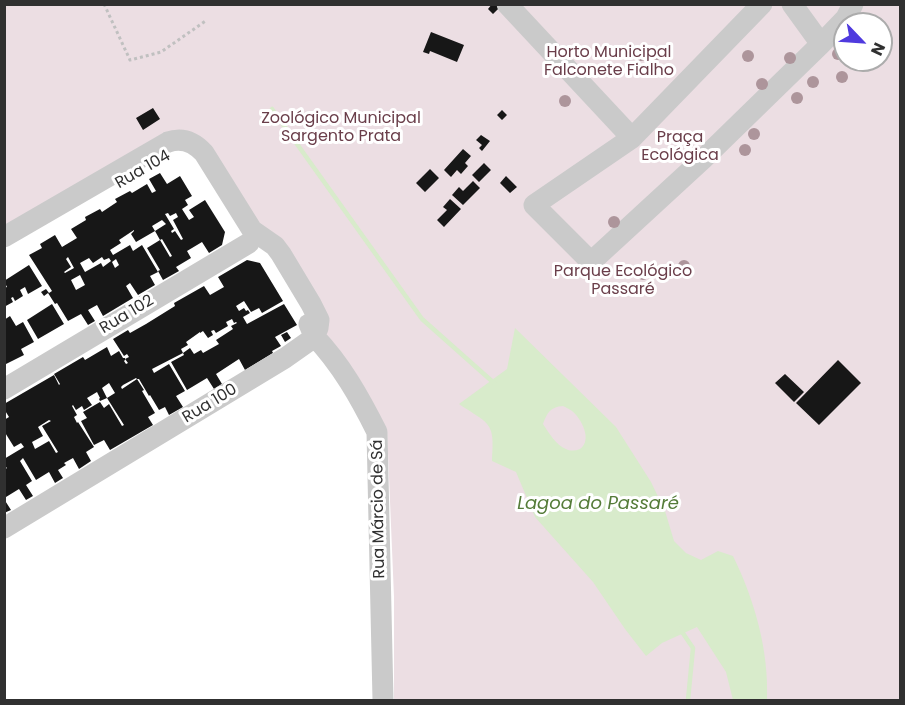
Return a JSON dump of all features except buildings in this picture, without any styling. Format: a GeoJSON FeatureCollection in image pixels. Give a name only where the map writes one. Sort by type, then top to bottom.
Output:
{"type":"FeatureCollection","features":[{"type":"Feature","properties":{"kind":"street"},"geometry":{"type":"LineString","coordinates":[[507,4],[632,138]]}},
{"type":"Feature","properties":{"kind":"street"},"geometry":{"type":"LineString","coordinates":[[762,4],[632,138],[534,205],[591,262],[703,159],[821,44],[846,18],[853,4]]}},
{"type":"Feature","properties":{"kind":"street"},"geometry":{"type":"LineString","coordinates":[[792,4],[821,44]]}},
{"type":"Feature","properties":{"kind":"street"},"geometry":{"type":"LineString","coordinates":[[4,237],[168,142],[177,140],[188,142],[200,148],[204,153],[252,230],[275,246],[281,254],[319,320],[314,336]]}},
{"type":"Feature","properties":{"kind":"street","name":"Rua 104"},"geometry":{"type":"LineString","coordinates":[[4,250],[177,150],[188,153],[195,159],[238,231],[249,243]]}},
{"type":"Feature","properties":{"kind":"street"},"geometry":{"type":"LineString","coordinates":[[249,243],[270,257],[314,336]]}},
{"type":"Feature","properties":{"kind":"street","name":"Rua 102"},"geometry":{"type":"LineString","coordinates":[[4,389],[249,243]]}},
{"type":"Feature","properties":{"kind":"street","name":"Rua 100"},"geometry":{"type":"LineString","coordinates":[[4,528],[285,358],[314,336]]}},
{"type":"Feature","properties":{"kind":"street","name":"Rua Márcio de Sá"},"geometry":{"type":"LineString","coordinates":[[314,336],[343,372],[377,432],[384,700]]}},
{"type":"Feature","properties":{"kind":"path"},"geometry":{"type":"LineString","coordinates":[[104,4],[130,60],[161,52],[207,20]]}},
{"type":"Feature","properties":{"kind":"green space","name":"Parque Ecológico Passaré"},"geometry":{"type":"Polygon","coordinates":[[[5,5],[900,5],[900,700],[394,700],[394,597],[387,429],[347,365],[332,347],[259,227],[195,137],[5,230],[5,5]]]}},
{"type":"Feature","properties":{"kind":"water","name":"Lagoa do Passaré"},"geometry":{"type":"Polygon","coordinates":[[[515,328],[616,427],[651,482],[665,511],[674,541],[686,553],[701,560],[718,551],[733,556],[748,591],[759,626],[766,663],[767,700],[733,700],[726,672],[697,627],[662,643],[646,656],[593,582],[535,517],[516,472],[492,461],[492,438],[488,425],[459,404],[507,369],[515,328]],[[563,406],[552,409],[543,424],[559,445],[568,450],[580,449],[586,440],[584,429],[575,414],[563,406]]]}},
{"type":"Feature","properties":{"kind":"waterway"},"geometry":{"type":"LineString","coordinates":[[272,109],[422,319],[494,383]]}},
{"type":"Feature","properties":{"kind":"waterway"},"geometry":{"type":"LineString","coordinates":[[680,629],[693,648],[688,700]]}},
{"type":"Feature","properties":{"kind":"park label","name":"Horto Municipal Falconete Fialho"},"geometry":{"type":"Point","coordinates":[609,62]}},
{"type":"Feature","properties":{"kind":"park label","name":"Zoológico Municipal Sargento Prata"},"geometry":{"type":"Point","coordinates":[341,128]}},
{"type":"Feature","properties":{"kind":"park label","name":"Praça Ecológica"},"geometry":{"type":"Point","coordinates":[680,147]}}]}
